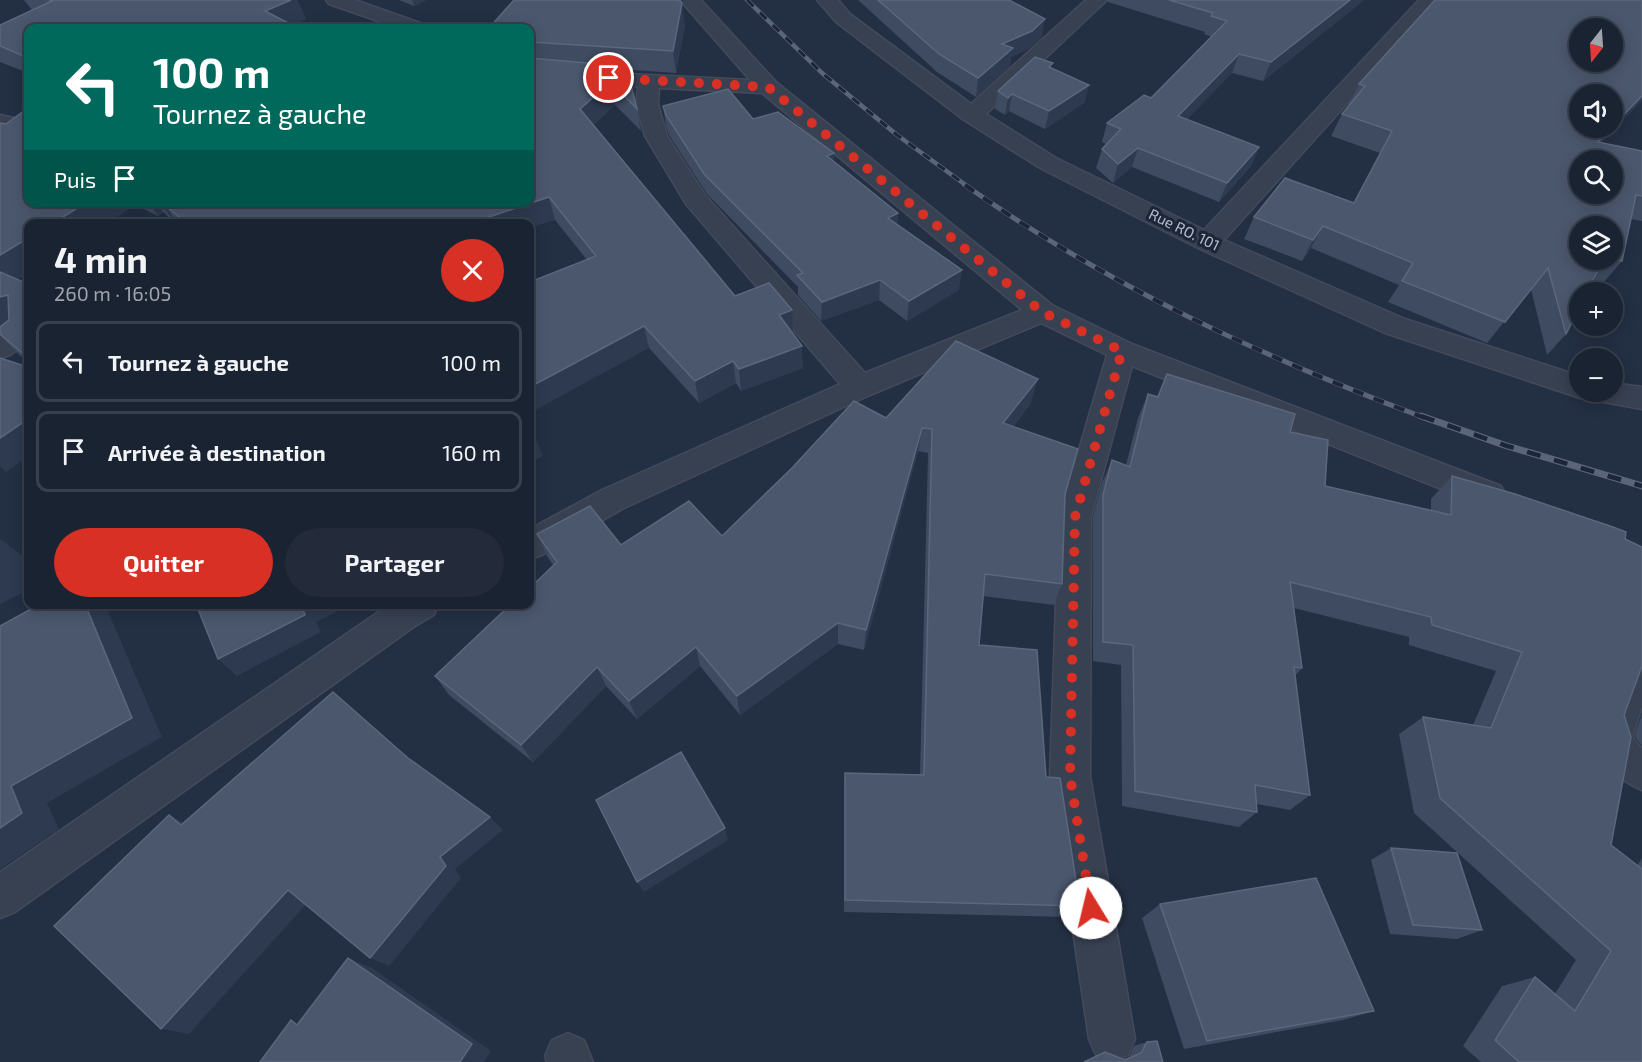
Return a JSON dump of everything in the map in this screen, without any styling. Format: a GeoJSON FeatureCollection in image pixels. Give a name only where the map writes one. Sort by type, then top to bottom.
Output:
{"type":"FeatureCollection","features":[{"type":"Feature","properties":{"kind":"street"},"geometry":{"type":"LineString","coordinates":[[336,0],[405,24]]}},
{"type":"Feature","properties":{"kind":"street"},"geometry":{"type":"LineString","coordinates":[[690,0],[768,87],[1042,312],[1122,351],[1509,503]]}},
{"type":"Feature","properties":{"kind":"street","name":"Rue RO. 101"},"geometry":{"type":"LineString","coordinates":[[827,0],[843,18],[972,115],[1048,163],[1207,242],[1395,326],[1569,383]]}},
{"type":"Feature","properties":{"kind":"street"},"geometry":{"type":"LineString","coordinates":[[972,115],[1097,0]]}},
{"type":"Feature","properties":{"kind":"street"},"geometry":{"type":"LineString","coordinates":[[1207,242],[1430,0]]}},
{"type":"Feature","properties":{"kind":"street"},"geometry":{"type":"LineString","coordinates":[[606,78],[768,87]]}},
{"type":"Feature","properties":{"kind":"street"},"geometry":{"type":"LineString","coordinates":[[649,81],[647,104],[656,136],[694,199],[860,387]]}},
{"type":"Feature","properties":{"kind":"street"},"geometry":{"type":"LineString","coordinates":[[0,122],[24,127]]}},
{"type":"Feature","properties":{"kind":"street"},"geometry":{"type":"LineString","coordinates":[[534,543],[612,499],[860,387],[1042,312]]}},
{"type":"Feature","properties":{"kind":"street"},"geometry":{"type":"LineString","coordinates":[[1112,1039],[1070,776],[1075,517],[1122,351]]}},
{"type":"Feature","properties":{"kind":"street"},"geometry":{"type":"LineString","coordinates":[[1623,395],[1642,398]]}},
{"type":"Feature","properties":{"kind":"street"},"geometry":{"type":"LineString","coordinates":[[0,897],[414,609]]}},
{"type":"Feature","properties":{"kind":"street"},"geometry":{"type":"LineString","coordinates":[[1642,655],[1614,734],[1615,747],[1624,760],[1642,771]]}},
{"type":"Feature","properties":{"kind":"building"},"geometry":{"type":"Polygon","coordinates":[[[49,0],[291,0],[265,11],[290,24],[24,24],[24,56],[0,46],[0,25],[52,1],[49,0]]]}},
{"type":"Feature","properties":{"kind":"building"},"geometry":{"type":"Polygon","coordinates":[[[514,0],[679,0],[682,3],[673,51],[534,42],[534,24],[493,24],[514,0]]]}},
{"type":"Feature","properties":{"kind":"building"},"geometry":{"type":"Polygon","coordinates":[[[878,0],[1009,0],[1045,19],[1032,31],[1002,44],[1013,48],[978,78],[939,54],[878,0]]]}},
{"type":"Feature","properties":{"kind":"building"},"geometry":{"type":"Polygon","coordinates":[[[1169,0],[1350,0],[1271,62],[1239,54],[1178,116],[1259,147],[1227,183],[1138,148],[1118,164],[1102,149],[1121,129],[1107,123],[1144,95],[1151,98],[1227,21],[1211,16],[1213,13],[1169,0]]]}},
{"type":"Feature","properties":{"kind":"building"},"geometry":{"type":"Polygon","coordinates":[[[1435,0],[1642,0],[1642,96],[1623,116],[1623,84],[1569,84],[1569,138],[1602,138],[1598,142],[1642,151],[1642,196],[1636,195],[1623,256],[1623,216],[1569,216],[1569,270],[1598,270],[1592,282],[1569,282],[1569,328],[1566,334],[1548,268],[1505,322],[1402,281],[1413,263],[1323,226],[1313,240],[1254,217],[1285,178],[1354,203],[1392,131],[1342,114],[1365,86],[1359,84],[1435,0]]]}},
{"type":"Feature","properties":{"kind":"building"},"geometry":{"type":"Polygon","coordinates":[[[1035,57],[1053,63],[1049,67],[1089,85],[1049,111],[1012,94],[1008,98],[998,91],[1035,57]]]}},
{"type":"Feature","properties":{"kind":"building"},"geometry":{"type":"Polygon","coordinates":[[[534,58],[632,67],[630,82],[637,109],[611,82],[580,109],[735,296],[769,283],[792,310],[779,315],[802,346],[739,369],[733,361],[695,381],[644,326],[534,385],[534,280],[596,256],[549,197],[534,202],[534,58]]]}},
{"type":"Feature","properties":{"kind":"building"},"geometry":{"type":"Polygon","coordinates":[[[728,89],[753,119],[778,112],[834,153],[827,156],[898,213],[888,218],[962,270],[909,301],[880,280],[822,302],[797,275],[803,273],[704,174],[666,115],[663,106],[728,89]]]}},
{"type":"Feature","properties":{"kind":"building"},"geometry":{"type":"Polygon","coordinates":[[[24,111],[24,207],[79,207],[60,219],[24,219],[24,240],[0,255],[0,123],[6,124],[24,111]]]}},
{"type":"Feature","properties":{"kind":"building"},"geometry":{"type":"Polygon","coordinates":[[[167,207],[519,207],[486,219],[181,219],[167,207]]]}},
{"type":"Feature","properties":{"kind":"building"},"geometry":{"type":"Polygon","coordinates":[[[0,272],[24,282],[24,355],[0,334],[0,327],[9,320],[8,295],[0,297],[0,272]]]}},
{"type":"Feature","properties":{"kind":"building"},"geometry":{"type":"Polygon","coordinates":[[[956,341],[1038,379],[1003,423],[1078,449],[1065,494],[1062,584],[985,574],[979,645],[1037,650],[1046,777],[1060,778],[1080,906],[845,900],[845,773],[924,775],[932,429],[922,428],[866,630],[838,623],[737,696],[696,647],[629,701],[597,667],[521,745],[435,676],[506,609],[534,609],[534,584],[557,562],[537,534],[590,506],[621,545],[689,501],[722,536],[792,468],[854,401],[886,418],[956,341]]]}},
{"type":"Feature","properties":{"kind":"building"},"geometry":{"type":"Polygon","coordinates":[[[0,358],[24,366],[24,422],[0,438],[0,358]]]}},
{"type":"Feature","properties":{"kind":"building"},"geometry":{"type":"Polygon","coordinates":[[[1167,374],[1295,414],[1290,432],[1328,440],[1325,486],[1451,515],[1452,476],[1515,494],[1613,527],[1626,532],[1625,539],[1642,547],[1642,666],[1624,715],[1631,737],[1611,845],[1642,869],[1642,1062],[1519,1062],[1495,1040],[1535,977],[1575,1011],[1611,951],[1440,798],[1423,717],[1491,728],[1522,652],[1432,625],[1431,617],[1290,582],[1302,668],[1294,667],[1310,795],[1255,785],[1257,812],[1135,791],[1133,645],[1103,642],[1103,495],[1112,460],[1130,467],[1148,394],[1158,397],[1167,374]]]}},
{"type":"Feature","properties":{"kind":"building"},"geometry":{"type":"Polygon","coordinates":[[[31,609],[87,609],[132,718],[11,786],[22,813],[0,828],[0,626],[31,609]]]}},
{"type":"Feature","properties":{"kind":"building"},"geometry":{"type":"Polygon","coordinates":[[[198,609],[303,609],[305,615],[218,659],[198,609]]]}},
{"type":"Feature","properties":{"kind":"building"},"geometry":{"type":"Polygon","coordinates":[[[333,692],[408,758],[490,817],[440,857],[446,866],[370,958],[288,890],[161,1029],[54,926],[169,815],[181,825],[333,692]]]}},
{"type":"Feature","properties":{"kind":"building"},"geometry":{"type":"Polygon","coordinates":[[[681,752],[725,828],[637,882],[596,800],[681,752]]]}},
{"type":"Feature","properties":{"kind":"building"},"geometry":{"type":"Polygon","coordinates":[[[1391,848],[1457,853],[1482,930],[1413,925],[1391,848]]]}},
{"type":"Feature","properties":{"kind":"building"},"geometry":{"type":"Polygon","coordinates":[[[1316,878],[1374,1011],[1207,1041],[1160,904],[1316,878]]]}},
{"type":"Feature","properties":{"kind":"building"},"geometry":{"type":"Polygon","coordinates":[[[348,958],[472,1044],[460,1062],[260,1062],[291,1020],[297,1025],[348,958]]]}},
{"type":"Feature","properties":{"kind":"building"},"geometry":{"type":"Polygon","coordinates":[[[1157,1041],[1163,1062],[1084,1062],[1105,1052],[1125,1060],[1141,1053],[1147,1042],[1157,1041]]]}},
{"type":"Feature","properties":{"kind":"railway"},"geometry":{"type":"LineString","coordinates":[[747,0],[822,73],[897,135],[967,186]]}},
{"type":"Feature","properties":{"kind":"railway"},"geometry":{"type":"LineString","coordinates":[[965,185],[1074,255],[1187,316],[1304,370],[1425,418]]}},
{"type":"Feature","properties":{"kind":"railway"},"geometry":{"type":"LineString","coordinates":[[1421,416],[1504,445],[1642,486]]}},
{"type":"Feature","properties":{"kind":"route"},"geometry":{"type":"LineString","coordinates":[[609,78],[768,87],[1042,312],[1122,351],[1075,517],[1070,776],[1091,908]]}}]}
